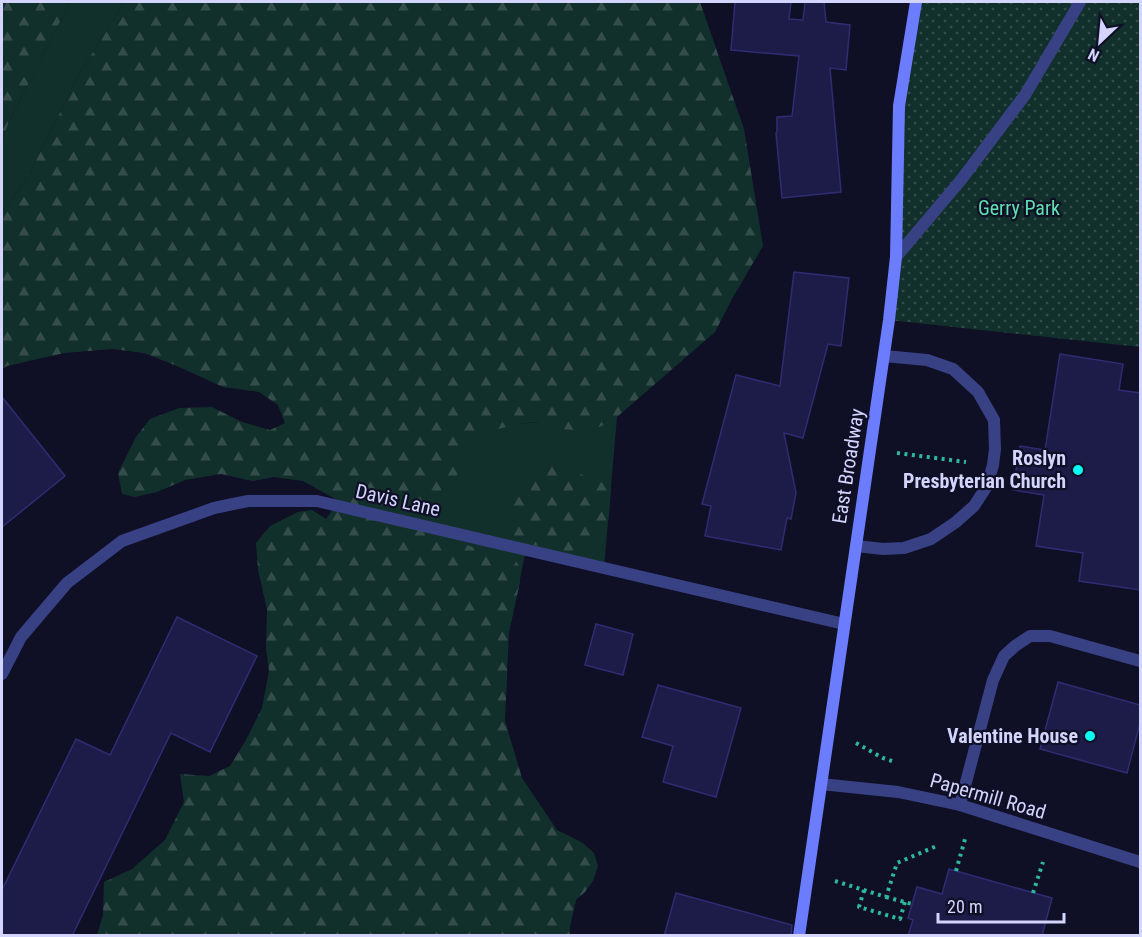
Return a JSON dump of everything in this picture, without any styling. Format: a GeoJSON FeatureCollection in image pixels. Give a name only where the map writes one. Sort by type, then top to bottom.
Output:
{"type":"FeatureCollection","features":[{"type":"Feature","properties":{"kind":"main road","name":"East Broadway"},"geometry":{"type":"LineString","coordinates":[[800,936],[884,356],[896,257],[899,106],[916,2]]}},
{"type":"Feature","properties":{"kind":"street"},"geometry":{"type":"LineString","coordinates":[[896,257],[961,180],[1025,95],[1080,2]]}},
{"type":"Feature","properties":{"kind":"street"},"geometry":{"type":"LineString","coordinates":[[856,546],[883,549],[904,548],[931,539],[974,506],[987,486],[993,465],[994,420],[978,392],[953,369],[927,360],[884,356]]}},
{"type":"Feature","properties":{"kind":"street","name":"Davis Lane"},"geometry":{"type":"LineString","coordinates":[[2,674],[21,637],[67,583],[122,541],[213,508],[248,501],[317,501],[844,624]]}},
{"type":"Feature","properties":{"kind":"street"},"geometry":{"type":"LineString","coordinates":[[960,805],[993,680],[1004,656],[1015,646],[1030,636],[1050,636],[1140,661]]}},
{"type":"Feature","properties":{"kind":"street","name":"Papermill Road"},"geometry":{"type":"LineString","coordinates":[[821,784],[898,792],[960,805],[1140,862]]}},
{"type":"Feature","properties":{"kind":"path"},"geometry":{"type":"LineString","coordinates":[[897,453],[993,465]]}},
{"type":"Feature","properties":{"kind":"path"},"geometry":{"type":"LineString","coordinates":[[956,871],[965,839]]}},
{"type":"Feature","properties":{"kind":"path"},"geometry":{"type":"LineString","coordinates":[[886,897],[897,863],[939,845]]}},
{"type":"Feature","properties":{"kind":"path"},"geometry":{"type":"LineString","coordinates":[[1034,894],[1042,861]]}},
{"type":"Feature","properties":{"kind":"path"},"geometry":{"type":"LineString","coordinates":[[835,881],[912,904]]}},
{"type":"Feature","properties":{"kind":"path"},"geometry":{"type":"LineString","coordinates":[[864,890],[859,908],[900,919],[905,902]]}},
{"type":"Feature","properties":{"kind":"green space"},"geometry":{"type":"Polygon","coordinates":[[[2,2],[70,2],[2,140],[2,2]]]}},
{"type":"Feature","properties":{"kind":"green space"},"geometry":{"type":"Polygon","coordinates":[[[70,2],[124,2],[77,78],[30,173],[2,213],[2,140],[70,2]]]}},
{"type":"Feature","properties":{"kind":"green space"},"geometry":{"type":"Polygon","coordinates":[[[124,2],[700,2],[744,129],[763,246],[715,332],[607,424],[587,431],[561,429],[536,422],[482,433],[466,452],[459,473],[442,490],[417,504],[393,510],[448,539],[482,550],[507,554],[519,566],[520,582],[509,632],[505,721],[522,778],[557,830],[583,843],[594,853],[598,866],[593,881],[576,900],[570,935],[97,935],[103,915],[104,882],[132,869],[165,840],[184,802],[180,774],[209,776],[230,766],[262,708],[269,671],[266,648],[267,609],[258,570],[256,543],[270,526],[298,512],[312,510],[326,519],[339,501],[303,481],[274,477],[253,481],[221,474],[185,480],[157,492],[135,497],[122,494],[118,473],[136,437],[150,419],[179,408],[212,407],[242,422],[270,430],[285,423],[278,405],[259,392],[223,387],[144,353],[113,349],[64,353],[2,369],[2,213],[30,173],[77,78],[124,2]]]}},
{"type":"Feature","properties":{"kind":"green space","name":"Gerry Park"},"geometry":{"type":"Polygon","coordinates":[[[916,2],[1140,2],[1140,347],[889,320],[899,106],[916,2]]]}},
{"type":"Feature","properties":{"kind":"green space"},"geometry":{"type":"Polygon","coordinates":[[[617,417],[604,568],[526,550],[509,632],[352,584],[396,432],[617,417]]]}},
{"type":"Feature","properties":{"kind":"green space"},"geometry":{"type":"Polygon","coordinates":[[[546,465],[565,467],[598,480],[611,488],[605,534],[596,549],[586,555],[569,560],[542,546],[528,545],[515,538],[510,527],[507,512],[521,482],[546,465]]]}},
{"type":"Feature","properties":{"kind":"building"},"geometry":{"type":"Polygon","coordinates":[[[735,2],[791,2],[789,19],[803,20],[805,2],[824,2],[826,22],[850,25],[846,70],[830,68],[841,192],[782,198],[776,133],[777,117],[792,116],[799,56],[731,50],[735,2]]]}},
{"type":"Feature","properties":{"kind":"building"},"geometry":{"type":"Polygon","coordinates":[[[794,272],[849,278],[841,346],[828,344],[803,438],[784,433],[796,493],[791,519],[787,518],[781,550],[705,536],[711,506],[702,504],[736,375],[780,386],[794,272]]]}},
{"type":"Feature","properties":{"kind":"building","name":"Roslyn Presbyterian Church"},"geometry":{"type":"Polygon","coordinates":[[[1060,354],[1123,364],[1119,390],[1140,393],[1140,590],[1079,581],[1083,553],[1036,546],[1044,495],[1013,490],[1020,446],[1045,450],[1060,354]]]}},
{"type":"Feature","properties":{"kind":"building"},"geometry":{"type":"Polygon","coordinates":[[[2,397],[65,476],[2,527],[2,397]]]}},
{"type":"Feature","properties":{"kind":"building"},"geometry":{"type":"Polygon","coordinates":[[[177,617],[257,656],[210,752],[171,733],[72,936],[2,936],[2,890],[76,739],[110,755],[177,617]]]}},
{"type":"Feature","properties":{"kind":"building"},"geometry":{"type":"Polygon","coordinates":[[[596,624],[633,634],[623,675],[585,665],[596,624]]]}},
{"type":"Feature","properties":{"kind":"building","name":"Valentine House"},"geometry":{"type":"Polygon","coordinates":[[[1058,682],[1140,705],[1140,723],[1127,773],[1040,749],[1058,682]]]}},
{"type":"Feature","properties":{"kind":"building"},"geometry":{"type":"Polygon","coordinates":[[[658,685],[741,708],[716,797],[663,782],[673,746],[642,737],[658,685]]]}},
{"type":"Feature","properties":{"kind":"building"},"geometry":{"type":"Polygon","coordinates":[[[949,869],[1052,898],[1042,936],[908,936],[913,920],[908,918],[917,887],[942,894],[949,869]]]}},
{"type":"Feature","properties":{"kind":"building"},"geometry":{"type":"Polygon","coordinates":[[[676,893],[792,925],[791,936],[664,936],[676,893]]]}},
{"type":"Feature","properties":{"kind":"place","name":"Roslyn Presbyterian Church"},"geometry":{"type":"Point","coordinates":[1078,470]}},
{"type":"Feature","properties":{"kind":"place","name":"Valentine House"},"geometry":{"type":"Point","coordinates":[1090,736]}}]}
